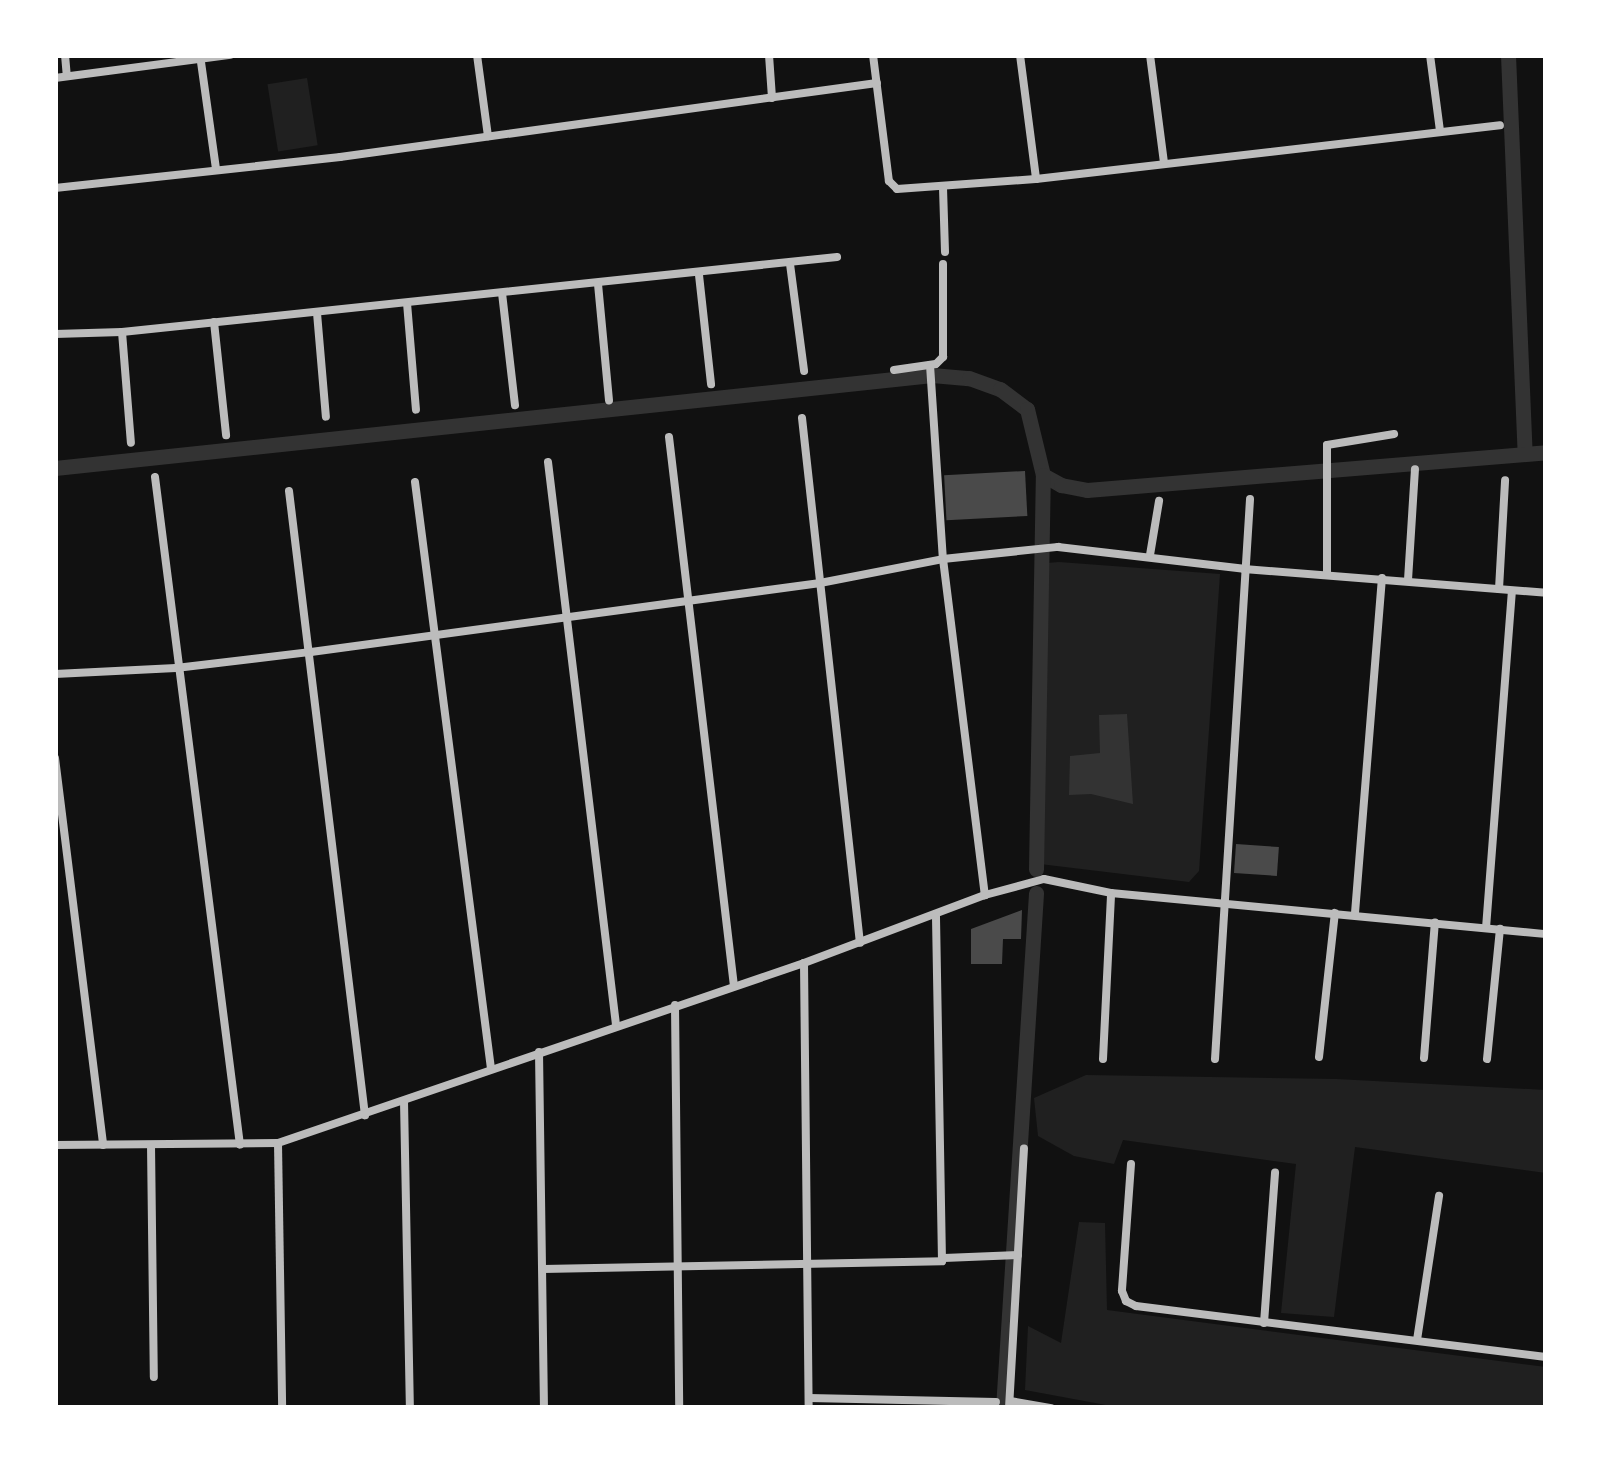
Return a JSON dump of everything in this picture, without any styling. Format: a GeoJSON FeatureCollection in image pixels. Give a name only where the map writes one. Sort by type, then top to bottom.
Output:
{"type":"FeatureCollection","features":[{"type":"Feature","properties":{"kind":"street"},"geometry":{"type":"LineString","coordinates":[[64,55],[67,76]]}},
{"type":"Feature","properties":{"kind":"street"},"geometry":{"type":"LineString","coordinates":[[55,78],[230,55]]}},
{"type":"Feature","properties":{"kind":"street"},"geometry":{"type":"LineString","coordinates":[[477,55],[488,136]]}},
{"type":"Feature","properties":{"kind":"street"},"geometry":{"type":"LineString","coordinates":[[769,55],[772,98]]}},
{"type":"Feature","properties":{"kind":"street"},"geometry":{"type":"LineString","coordinates":[[873,55],[889,180],[897,188],[1036,179],[1500,125]]}},
{"type":"Feature","properties":{"kind":"street"},"geometry":{"type":"LineString","coordinates":[[1020,55],[1036,179]]}},
{"type":"Feature","properties":{"kind":"street"},"geometry":{"type":"LineString","coordinates":[[1150,55],[1164,163]]}},
{"type":"Feature","properties":{"kind":"street"},"geometry":{"type":"LineString","coordinates":[[1430,55],[1440,131]]}},
{"type":"Feature","properties":{"kind":"street"},"geometry":{"type":"LineString","coordinates":[[200,57],[216,169]]}},
{"type":"Feature","properties":{"kind":"street"},"geometry":{"type":"LineString","coordinates":[[55,188],[488,136],[877,83]]}},
{"type":"Feature","properties":{"kind":"street"},"geometry":{"type":"LineString","coordinates":[[943,188],[945,252]]}},
{"type":"Feature","properties":{"kind":"street"},"geometry":{"type":"LineString","coordinates":[[55,334],[122,332],[318,313],[699,275],[837,257]]}},
{"type":"Feature","properties":{"kind":"street"},"geometry":{"type":"LineString","coordinates":[[790,264],[804,371]]}},
{"type":"Feature","properties":{"kind":"street"},"geometry":{"type":"LineString","coordinates":[[894,370],[930,367],[943,357],[942,264]]}},
{"type":"Feature","properties":{"kind":"street"},"geometry":{"type":"LineString","coordinates":[[699,275],[711,384]]}},
{"type":"Feature","properties":{"kind":"street"},"geometry":{"type":"LineString","coordinates":[[598,284],[609,400]]}},
{"type":"Feature","properties":{"kind":"street"},"geometry":{"type":"LineString","coordinates":[[502,293],[515,405]]}},
{"type":"Feature","properties":{"kind":"street"},"geometry":{"type":"LineString","coordinates":[[406,303],[416,410]]}},
{"type":"Feature","properties":{"kind":"street"},"geometry":{"type":"LineString","coordinates":[[318,313],[326,418]]}},
{"type":"Feature","properties":{"kind":"street"},"geometry":{"type":"LineString","coordinates":[[214,322],[226,435]]}},
{"type":"Feature","properties":{"kind":"street"},"geometry":{"type":"LineString","coordinates":[[122,332],[131,443]]}},
{"type":"Feature","properties":{"kind":"street"},"geometry":{"type":"LineString","coordinates":[[930,367],[943,559],[984,895]]}},
{"type":"Feature","properties":{"kind":"street"},"geometry":{"type":"LineString","coordinates":[[802,418],[860,943]]}},
{"type":"Feature","properties":{"kind":"street"},"geometry":{"type":"LineString","coordinates":[[1327,575],[1328,442],[1394,434]]}},
{"type":"Feature","properties":{"kind":"street"},"geometry":{"type":"LineString","coordinates":[[669,437],[734,986]]}},
{"type":"Feature","properties":{"kind":"street"},"geometry":{"type":"LineString","coordinates":[[548,462],[616,1025]]}},
{"type":"Feature","properties":{"kind":"street"},"geometry":{"type":"LineString","coordinates":[[1408,580],[1416,468]]}},
{"type":"Feature","properties":{"kind":"street"},"geometry":{"type":"LineString","coordinates":[[155,477],[176,668],[240,1145]]}},
{"type":"Feature","properties":{"kind":"street"},"geometry":{"type":"LineString","coordinates":[[1499,590],[1505,480]]}},
{"type":"Feature","properties":{"kind":"street"},"geometry":{"type":"LineString","coordinates":[[416,482],[491,1069]]}},
{"type":"Feature","properties":{"kind":"street"},"geometry":{"type":"LineString","coordinates":[[288,491],[311,652],[365,1115]]}},
{"type":"Feature","properties":{"kind":"street"},"geometry":{"type":"LineString","coordinates":[[1214,1058],[1250,499]]}},
{"type":"Feature","properties":{"kind":"street"},"geometry":{"type":"LineString","coordinates":[[1150,555],[1159,501]]}},
{"type":"Feature","properties":{"kind":"street"},"geometry":{"type":"LineString","coordinates":[[55,674],[176,668],[311,652],[820,583],[943,559],[1058,547],[1244,568],[1546,593]]}},
{"type":"Feature","properties":{"kind":"street"},"geometry":{"type":"LineString","coordinates":[[1355,914],[1382,578]]}},
{"type":"Feature","properties":{"kind":"street"},"geometry":{"type":"LineString","coordinates":[[1486,928],[1512,590]]}},
{"type":"Feature","properties":{"kind":"street"},"geometry":{"type":"LineString","coordinates":[[55,758],[102,1145]]}},
{"type":"Feature","properties":{"kind":"street"},"geometry":{"type":"LineString","coordinates":[[55,1144],[278,1143],[804,963],[984,895],[1044,878],[1111,893],[1546,934]]}},
{"type":"Feature","properties":{"kind":"street"},"geometry":{"type":"LineString","coordinates":[[1102,1059],[1111,893]]}},
{"type":"Feature","properties":{"kind":"street"},"geometry":{"type":"LineString","coordinates":[[1320,1057],[1336,913]]}},
{"type":"Feature","properties":{"kind":"street"},"geometry":{"type":"LineString","coordinates":[[936,914],[942,1260]]}},
{"type":"Feature","properties":{"kind":"street"},"geometry":{"type":"LineString","coordinates":[[1424,1058],[1435,922]]}},
{"type":"Feature","properties":{"kind":"street"},"geometry":{"type":"LineString","coordinates":[[1486,1059],[1500,928]]}},
{"type":"Feature","properties":{"kind":"street"},"geometry":{"type":"LineString","coordinates":[[804,963],[810,1403],[996,1402]]}},
{"type":"Feature","properties":{"kind":"street"},"geometry":{"type":"LineString","coordinates":[[675,1005],[678,1408]]}},
{"type":"Feature","properties":{"kind":"street"},"geometry":{"type":"LineString","coordinates":[[539,1052],[544,1408]]}},
{"type":"Feature","properties":{"kind":"street"},"geometry":{"type":"LineString","coordinates":[[404,1101],[410,1408]]}},
{"type":"Feature","properties":{"kind":"street"},"geometry":{"type":"LineString","coordinates":[[278,1143],[282,1408]]}},
{"type":"Feature","properties":{"kind":"street"},"geometry":{"type":"LineString","coordinates":[[152,1145],[154,1377]]}},
{"type":"Feature","properties":{"kind":"street"},"geometry":{"type":"LineString","coordinates":[[1024,1148],[1009,1405],[1051,1408]]}},
{"type":"Feature","properties":{"kind":"street"},"geometry":{"type":"LineString","coordinates":[[1131,1164],[1123,1250],[1126,1301],[1158,1311],[1546,1356]]}},
{"type":"Feature","properties":{"kind":"street"},"geometry":{"type":"LineString","coordinates":[[1264,1323],[1275,1172]]}},
{"type":"Feature","properties":{"kind":"street"},"geometry":{"type":"LineString","coordinates":[[1417,1340],[1439,1196]]}},
{"type":"Feature","properties":{"kind":"street"},"geometry":{"type":"LineString","coordinates":[[543,1269],[1016,1255]]}},
{"type":"Feature","properties":{"kind":"shaded area"},"geometry":{"type":"Polygon","coordinates":[[[307,78],[318,145],[278,151],[267,84],[307,78]]]}},
{"type":"Feature","properties":{"kind":"shaded area"},"geometry":{"type":"Polygon","coordinates":[[[1047,563],[1220,574],[1199,871],[1189,882],[1040,864],[1047,563]]]}},
{"type":"Feature","properties":{"kind":"shaded area"},"geometry":{"type":"Polygon","coordinates":[[[1127,714],[1133,804],[1091,794],[1069,795],[1070,756],[1100,753],[1099,715],[1127,714]]]}},
{"type":"Feature","properties":{"kind":"shaded area"},"geometry":{"type":"Polygon","coordinates":[[[1086,1075],[1336,1079],[1546,1090],[1546,1173],[1355,1147],[1334,1317],[1281,1313],[1296,1164],[1123,1140],[1114,1164],[1074,1156],[1038,1136],[1034,1098],[1086,1075]]]}},
{"type":"Feature","properties":{"kind":"shaded area"},"geometry":{"type":"Polygon","coordinates":[[[1079,1222],[1105,1223],[1107,1310],[1546,1367],[1546,1408],[1122,1408],[1025,1390],[1028,1326],[1061,1343],[1079,1222]]]}},
{"type":"Feature","properties":{"kind":"building"},"geometry":{"type":"Polygon","coordinates":[[[1025,471],[1027,516],[946,520],[944,475],[1025,471]]]}},
{"type":"Feature","properties":{"kind":"building"},"geometry":{"type":"Polygon","coordinates":[[[1236,844],[1279,847],[1277,876],[1234,873],[1236,844]]]}},
{"type":"Feature","properties":{"kind":"building"},"geometry":{"type":"Polygon","coordinates":[[[1022,910],[1021,939],[1003,939],[1002,964],[971,964],[971,929],[1022,910]]]}},
{"type":"Feature","properties":{"kind":"waterway"},"geometry":{"type":"LineString","coordinates":[[1508,55],[1525,453]]}},
{"type":"Feature","properties":{"kind":"waterway"},"geometry":{"type":"LineString","coordinates":[[55,468],[932,375],[969,378],[1000,389],[1027,409],[1043,475],[1061,485],[1087,490],[1546,452]]}},
{"type":"Feature","properties":{"kind":"waterway"},"geometry":{"type":"LineString","coordinates":[[1036,869],[1043,475]]}},
{"type":"Feature","properties":{"kind":"waterway"},"geometry":{"type":"LineString","coordinates":[[1003,1408],[1036,893]]}}]}
